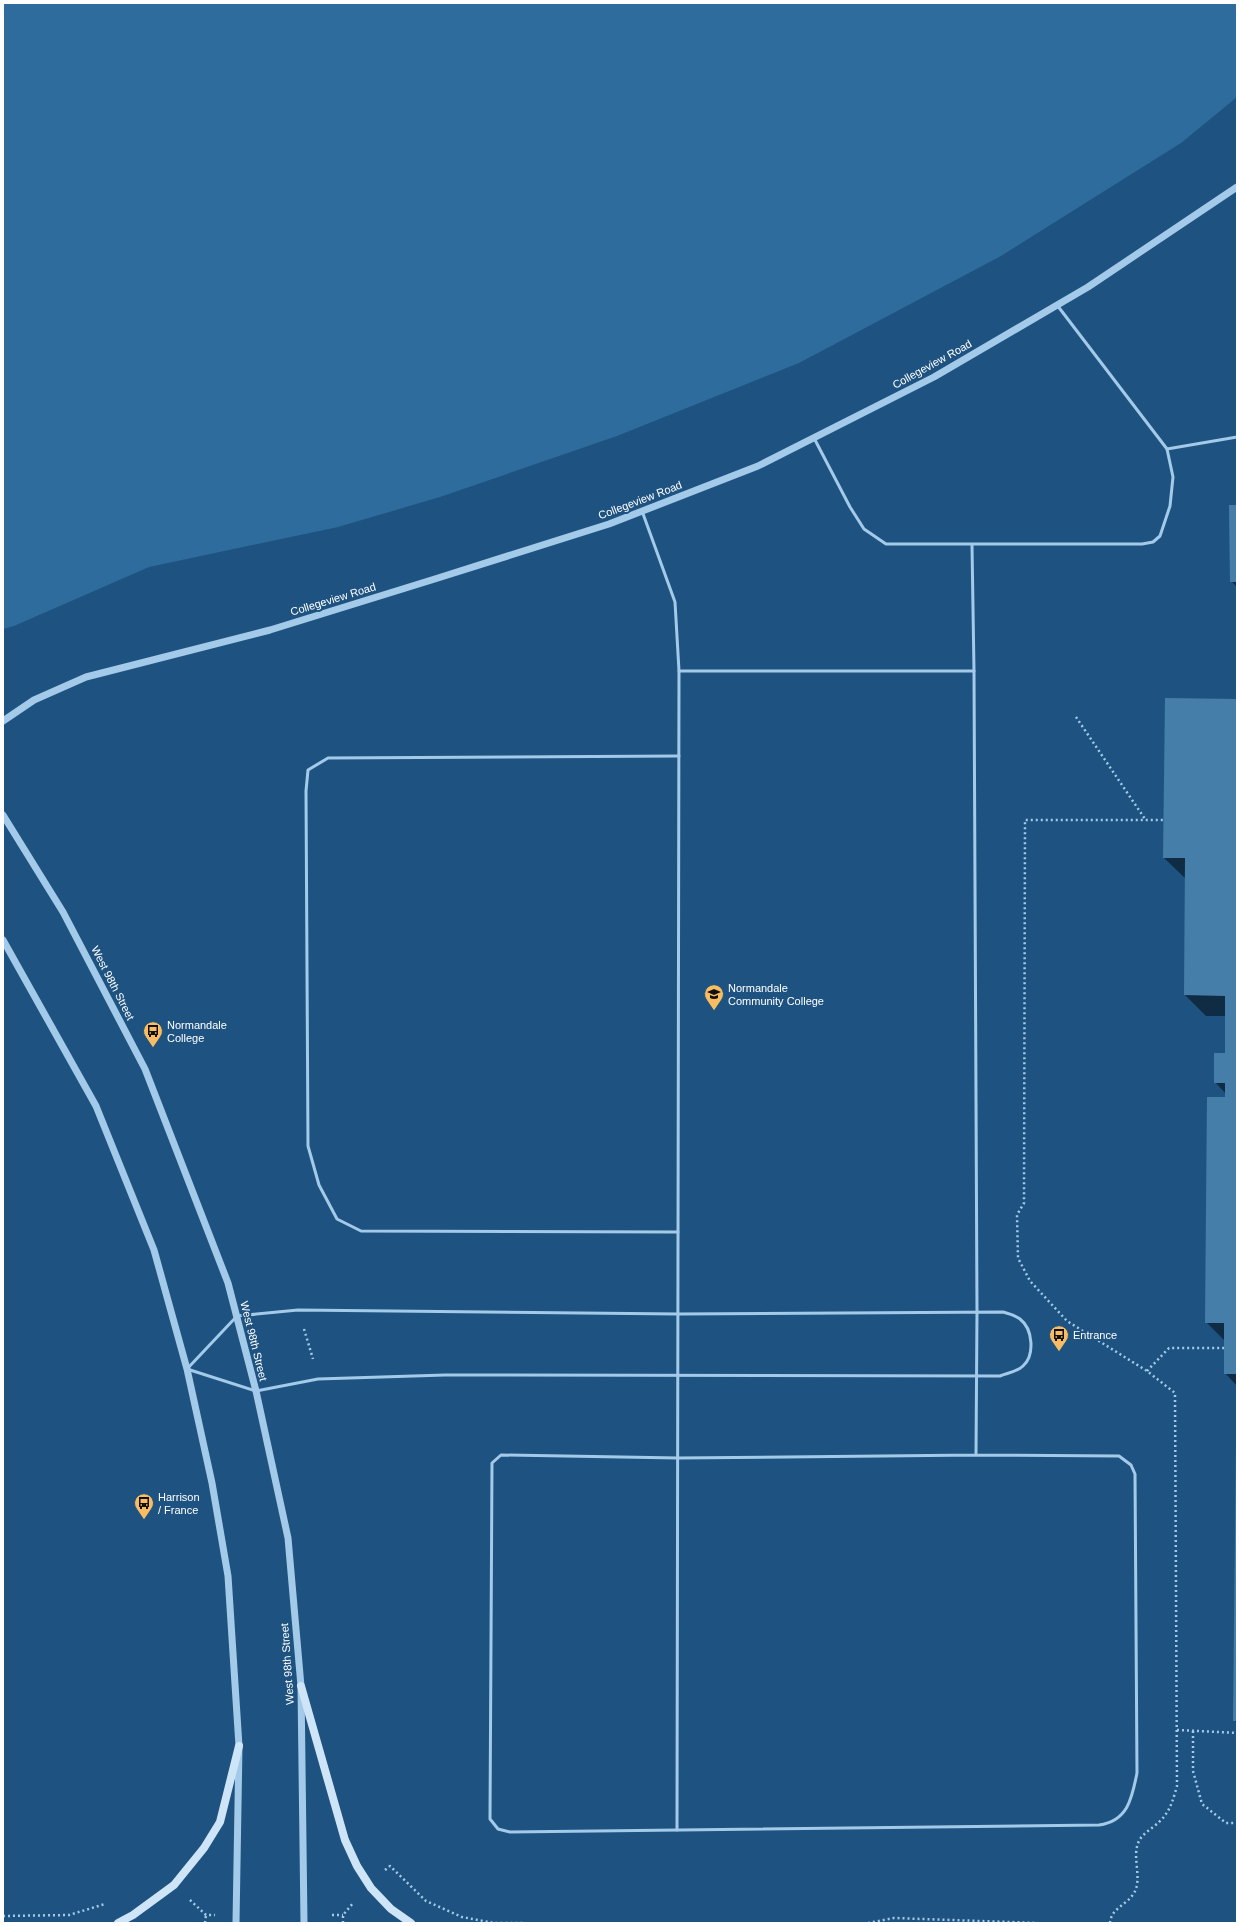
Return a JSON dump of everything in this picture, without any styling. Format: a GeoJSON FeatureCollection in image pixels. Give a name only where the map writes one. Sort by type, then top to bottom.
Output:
{"type":"FeatureCollection","features":[{"type":"Feature","properties":{"kind":"main road"},"geometry":{"type":"LineString","coordinates":[[301,1686],[345,1840],[357,1866],[371,1888],[391,1909],[411,1923]]}},
{"type":"Feature","properties":{"kind":"main road"},"geometry":{"type":"LineString","coordinates":[[118,1923],[174,1885],[204,1848],[220,1822],[239,1746]]}},
{"type":"Feature","properties":{"kind":"street","name":"Collegeview Road"},"geometry":{"type":"LineString","coordinates":[[3,721],[34,700],[86,677],[270,630],[602,527],[758,466],[934,377],[1088,287],[1237,187]]}},
{"type":"Feature","properties":{"kind":"street","name":"West 98th Street"},"geometry":{"type":"LineString","coordinates":[[3,814],[63,912],[145,1069],[228,1283],[237,1316],[256,1391],[288,1538],[301,1686],[304,1923]]}},
{"type":"Feature","properties":{"kind":"street"},"geometry":{"type":"LineString","coordinates":[[3,940],[96,1106],[154,1250],[187,1369],[212,1483],[228,1576],[239,1746],[236,1923]]}},
{"type":"Feature","properties":{"kind":"lane"},"geometry":{"type":"LineString","coordinates":[[814,438],[850,508],[864,529],[886,544],[1142,544],[1153,542],[1160,536],[1170,506],[1173,477],[1167,449],[1057,305]]}},
{"type":"Feature","properties":{"kind":"lane"},"geometry":{"type":"LineString","coordinates":[[1167,449],[1237,437]]}},
{"type":"Feature","properties":{"kind":"lane"},"geometry":{"type":"LineString","coordinates":[[642,511],[675,602],[679,671],[677,1830]]}},
{"type":"Feature","properties":{"kind":"lane"},"geometry":{"type":"LineString","coordinates":[[972,545],[977,1312],[976,1456]]}},
{"type":"Feature","properties":{"kind":"lane"},"geometry":{"type":"LineString","coordinates":[[679,671],[974,671]]}},
{"type":"Feature","properties":{"kind":"lane"},"geometry":{"type":"LineString","coordinates":[[678,1232],[362,1230],[337,1219],[319,1185],[308,1146],[306,791],[308,770],[328,758],[679,756]]}},
{"type":"Feature","properties":{"kind":"lane"},"geometry":{"type":"LineString","coordinates":[[298,1310],[678,1314],[977,1312],[1003,1312],[1014,1315],[1022,1320],[1027,1327],[1032,1346],[1024,1366],[1000,1376],[444,1375],[326,1378],[256,1391],[187,1369],[237,1316],[298,1310]]}},
{"type":"Feature","properties":{"kind":"lane"},"geometry":{"type":"LineString","coordinates":[[501,1456],[678,1458],[976,1456],[1120,1456],[1130,1465],[1135,1474],[1137,1773],[1132,1799],[1123,1814],[1111,1824],[1099,1826],[510,1832],[498,1829],[490,1819],[492,1463],[501,1456]]}},
{"type":"Feature","properties":{"kind":"path"},"geometry":{"type":"LineString","coordinates":[[1076,717],[1146,820]]}},
{"type":"Feature","properties":{"kind":"path"},"geometry":{"type":"LineString","coordinates":[[1110,1923],[1111,1916],[1114,1911],[1129,1900],[1135,1892],[1138,1884],[1138,1842],[1160,1822],[1168,1812],[1173,1802],[1176,1786],[1175,1393],[1147,1371],[1067,1321],[1030,1280],[1018,1258],[1017,1215],[1024,1203],[1025,820],[1164,820]]}},
{"type":"Feature","properties":{"kind":"path"},"geometry":{"type":"LineString","coordinates":[[304,1329],[313,1359]]}},
{"type":"Feature","properties":{"kind":"path"},"geometry":{"type":"LineString","coordinates":[[1147,1371],[1169,1348],[1224,1348]]}},
{"type":"Feature","properties":{"kind":"path"},"geometry":{"type":"LineString","coordinates":[[1176,1730],[1237,1733]]}},
{"type":"Feature","properties":{"kind":"path"},"geometry":{"type":"LineString","coordinates":[[1193,1731],[1193,1771],[1202,1804],[1226,1823],[1237,1823]]}},
{"type":"Feature","properties":{"kind":"path"},"geometry":{"type":"LineString","coordinates":[[390,1866],[426,1901],[462,1917],[494,1923],[524,1923]]}},
{"type":"Feature","properties":{"kind":"path"},"geometry":{"type":"LineString","coordinates":[[3,1916],[69,1914],[106,1904]]}},
{"type":"Feature","properties":{"kind":"path"},"geometry":{"type":"LineString","coordinates":[[206,1923],[206,1915],[218,1915]]}},
{"type":"Feature","properties":{"kind":"path"},"geometry":{"type":"LineString","coordinates":[[332,1915],[343,1915],[343,1923]]}},
{"type":"Feature","properties":{"kind":"path"},"geometry":{"type":"LineString","coordinates":[[868,1923],[894,1918],[1038,1923]]}},
{"type":"Feature","properties":{"kind":"shaded area"},"geometry":{"type":"Polygon","coordinates":[[[3,3],[1237,3],[1237,97],[1181,143],[1001,256],[799,363],[617,436],[440,497],[338,527],[149,567],[14,626],[3,629],[3,3]]]}},
{"type":"Feature","properties":{"kind":"building"},"geometry":{"type":"Polygon","coordinates":[[[1229,505],[1237,505],[1237,582],[1230,582],[1229,505]]]}},
{"type":"Feature","properties":{"kind":"building"},"geometry":{"type":"Polygon","coordinates":[[[1165,698],[1237,699],[1237,1374],[1224,1374],[1224,1323],[1205,1323],[1207,1097],[1225,1097],[1225,1083],[1214,1083],[1214,1053],[1225,1053],[1225,996],[1184,995],[1185,858],[1163,858],[1165,698]]]}},
{"type":"Feature","properties":{"kind":"building"},"geometry":{"type":"Polygon","coordinates":[[[1236,1443],[1237,1721],[1233,1721],[1236,1443]]]}},
{"type":"Feature","properties":{"kind":"place","name":"Normandale Community College"},"geometry":{"type":"Point","coordinates":[714,1011]}},
{"type":"Feature","properties":{"kind":"place","name":"Normandale College"},"geometry":{"type":"Point","coordinates":[153,1048]}},
{"type":"Feature","properties":{"kind":"place","name":"Entrance"},"geometry":{"type":"Point","coordinates":[1059,1352]}},
{"type":"Feature","properties":{"kind":"place","name":"Harrison / France"},"geometry":{"type":"Point","coordinates":[144,1520]}}]}
